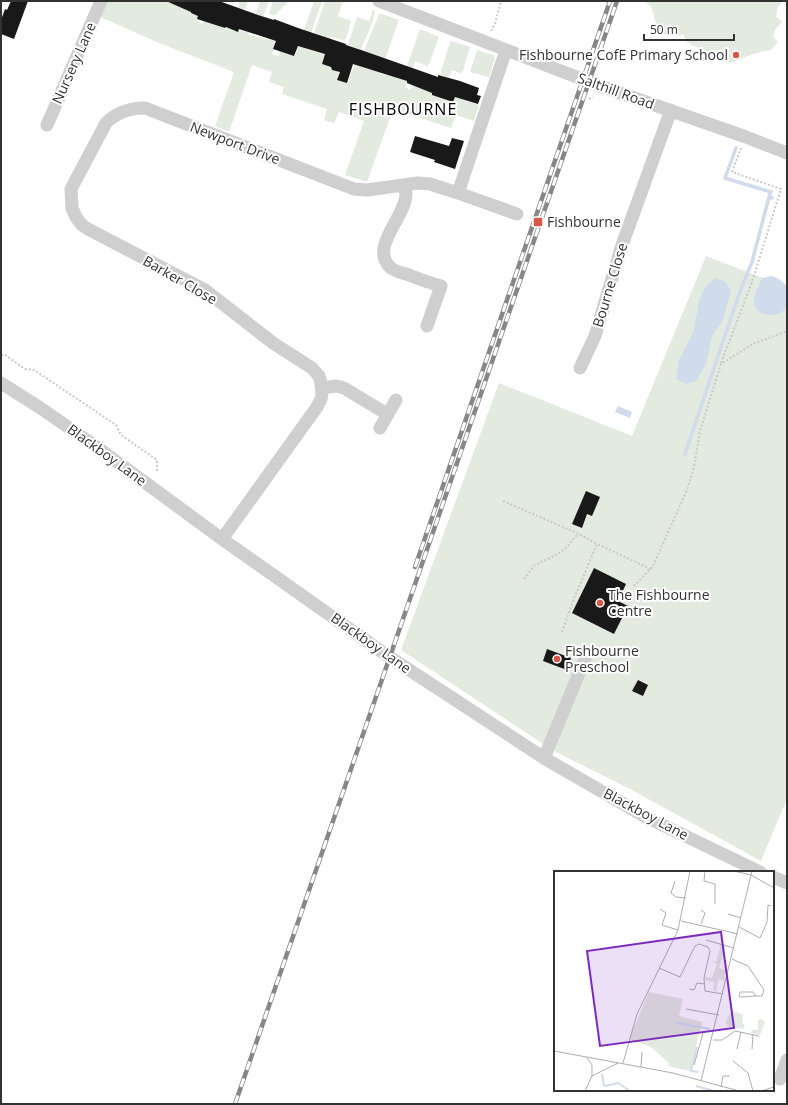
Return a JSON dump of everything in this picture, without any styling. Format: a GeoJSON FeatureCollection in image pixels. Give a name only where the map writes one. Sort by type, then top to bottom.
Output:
{"type":"FeatureCollection","features":[{"type":"Feature","properties":{"kind":"street","name":"Nursery Lane"},"geometry":{"type":"LineString","coordinates":[[47,125],[101,1]]}},
{"type":"Feature","properties":{"kind":"street","name":"Salthill Road"},"geometry":{"type":"LineString","coordinates":[[379,1],[600,86],[746,137],[787,154]]}},
{"type":"Feature","properties":{"kind":"street"},"geometry":{"type":"LineString","coordinates":[[458,193],[506,50]]}},
{"type":"Feature","properties":{"kind":"street","name":"Newport Drive"},"geometry":{"type":"LineString","coordinates":[[72,208],[71,189],[106,123],[111,118],[134,108],[145,108],[354,188],[367,190],[418,183],[430,184],[517,214]]}},
{"type":"Feature","properties":{"kind":"street","name":"Bourne Close"},"geometry":{"type":"LineString","coordinates":[[580,368],[595,336],[621,248],[671,110]]}},
{"type":"Feature","properties":{"kind":"street"},"geometry":{"type":"LineString","coordinates":[[404,185],[406,195],[403,206],[386,241],[384,251],[386,262],[392,269],[441,286],[428,326]]}},
{"type":"Feature","properties":{"kind":"street","name":"Barker Close"},"geometry":{"type":"LineString","coordinates":[[72,208],[76,217],[86,228],[205,290],[273,343],[312,368],[318,376],[322,388]]}},
{"type":"Feature","properties":{"kind":"street","name":"Blackboy Lane"},"geometry":{"type":"LineString","coordinates":[[1,383],[40,407],[94,445],[222,539],[385,654],[544,758],[646,817],[758,871]]}},
{"type":"Feature","properties":{"kind":"street"},"geometry":{"type":"LineString","coordinates":[[222,539],[317,407],[321,399],[322,388],[336,386],[344,388],[388,414]]}},
{"type":"Feature","properties":{"kind":"street"},"geometry":{"type":"LineString","coordinates":[[380,428],[396,400]]}},
{"type":"Feature","properties":{"kind":"street"},"geometry":{"type":"LineString","coordinates":[[544,758],[587,654]]}},
{"type":"Feature","properties":{"kind":"street"},"geometry":{"type":"LineString","coordinates":[[774,877],[787,883]]}},
{"type":"Feature","properties":{"kind":"street"},"geometry":{"type":"LineString","coordinates":[[780,1079],[787,1060]]}},
{"type":"Feature","properties":{"kind":"path"},"geometry":{"type":"LineString","coordinates":[[487,36],[495,24],[501,1]]}},
{"type":"Feature","properties":{"kind":"path"},"geometry":{"type":"LineString","coordinates":[[634,586],[653,566],[687,490],[694,467],[700,431],[721,364],[752,282],[781,189],[732,172],[746,137]]}},
{"type":"Feature","properties":{"kind":"path"},"geometry":{"type":"LineString","coordinates":[[721,364],[753,344],[787,331]]}},
{"type":"Feature","properties":{"kind":"path"},"geometry":{"type":"LineString","coordinates":[[1,355],[5,355],[23,366],[25,369],[34,370],[116,425],[121,435],[157,460],[157,472]]}},
{"type":"Feature","properties":{"kind":"path"},"geometry":{"type":"LineString","coordinates":[[503,501],[578,534],[651,569]]}},
{"type":"Feature","properties":{"kind":"path"},"geometry":{"type":"LineString","coordinates":[[524,579],[535,565],[558,554],[567,547],[578,534]]}},
{"type":"Feature","properties":{"kind":"path"},"geometry":{"type":"LineString","coordinates":[[562,632],[573,601],[597,544]]}},
{"type":"Feature","properties":{"kind":"shaded area"},"geometry":{"type":"Polygon","coordinates":[[[105,1],[171,1],[180,7],[191,7],[189,13],[198,16],[197,21],[202,24],[205,17],[216,25],[226,29],[227,27],[239,29],[249,33],[249,35],[276,41],[272,54],[278,56],[280,51],[295,56],[314,1],[322,1],[306,48],[318,52],[324,36],[314,33],[325,1],[343,1],[338,16],[351,21],[346,39],[343,40],[331,37],[322,64],[331,67],[333,70],[340,70],[337,80],[348,83],[359,49],[348,45],[357,17],[369,21],[373,10],[375,11],[373,21],[361,49],[364,51],[379,14],[399,20],[380,73],[407,81],[405,87],[410,90],[413,84],[433,91],[432,95],[453,102],[456,94],[462,95],[461,99],[479,105],[474,121],[456,115],[451,128],[393,109],[367,182],[345,175],[364,121],[339,112],[334,123],[324,120],[327,109],[282,94],[284,87],[269,82],[272,72],[252,65],[229,132],[215,126],[234,72],[159,43],[98,16],[105,1]],[[364,51],[359,66],[373,70],[378,56],[364,51]]]}},
{"type":"Feature","properties":{"kind":"shaded area"},"geometry":{"type":"Polygon","coordinates":[[[239,1],[248,1],[245,10],[235,7],[239,7],[239,1]]]}},
{"type":"Feature","properties":{"kind":"shaded area"},"geometry":{"type":"Polygon","coordinates":[[[260,1],[269,1],[263,17],[255,15],[260,1]]]}},
{"type":"Feature","properties":{"kind":"shaded area"},"geometry":{"type":"Polygon","coordinates":[[[273,1],[288,1],[276,15],[269,14],[273,1]]]}},
{"type":"Feature","properties":{"kind":"shaded area","name":"Fishbourne CofE Primary School"},"geometry":{"type":"Polygon","coordinates":[[[644,1],[783,1],[778,7],[776,16],[782,22],[775,30],[773,36],[778,42],[771,50],[750,55],[731,63],[687,42],[683,34],[676,37],[675,28],[669,26],[666,35],[661,32],[657,26],[651,6],[644,1]]]}},
{"type":"Feature","properties":{"kind":"shaded area"},"geometry":{"type":"Polygon","coordinates":[[[420,29],[439,37],[429,64],[427,66],[415,61],[413,68],[407,66],[420,29]]]}},
{"type":"Feature","properties":{"kind":"shaded area"},"geometry":{"type":"Polygon","coordinates":[[[452,41],[470,47],[463,71],[460,73],[452,70],[449,78],[440,75],[450,42],[452,41]]]}},
{"type":"Feature","properties":{"kind":"shaded area"},"geometry":{"type":"Polygon","coordinates":[[[477,50],[493,55],[495,58],[489,77],[470,72],[477,50]]]}},
{"type":"Feature","properties":{"kind":"shaded area"},"geometry":{"type":"Polygon","coordinates":[[[706,256],[787,287],[787,799],[761,861],[630,789],[554,751],[401,650],[499,383],[632,436],[706,256]]]}},
{"type":"Feature","properties":{"kind":"water"},"geometry":{"type":"Polygon","coordinates":[[[772,276],[779,279],[787,286],[787,305],[780,313],[769,315],[758,311],[755,307],[754,298],[762,278],[772,276]]]}},
{"type":"Feature","properties":{"kind":"water"},"geometry":{"type":"Polygon","coordinates":[[[716,278],[725,282],[731,290],[723,320],[712,336],[706,364],[696,381],[686,384],[676,379],[679,360],[694,330],[699,301],[705,287],[716,278]]]}},
{"type":"Feature","properties":{"kind":"water"},"geometry":{"type":"Polygon","coordinates":[[[618,406],[632,412],[630,418],[615,412],[618,406]]]}},
{"type":"Feature","properties":{"kind":"building"},"geometry":{"type":"Polygon","coordinates":[[[11,1],[28,1],[14,39],[1,34],[1,20],[5,9],[7,10],[11,1]]]}},
{"type":"Feature","properties":{"kind":"building"},"geometry":{"type":"Polygon","coordinates":[[[166,1],[219,1],[438,77],[438,75],[460,81],[479,88],[477,95],[481,96],[478,104],[455,97],[453,102],[432,95],[432,93],[407,83],[407,81],[353,64],[347,83],[337,80],[340,72],[332,70],[331,67],[322,64],[325,54],[298,46],[294,56],[273,49],[276,41],[239,29],[238,32],[197,19],[198,16],[166,1]]]}},
{"type":"Feature","properties":{"kind":"building"},"geometry":{"type":"Polygon","coordinates":[[[415,136],[449,146],[452,138],[464,141],[455,169],[434,162],[435,160],[410,152],[415,136]]]}},
{"type":"Feature","properties":{"kind":"building"},"geometry":{"type":"Polygon","coordinates":[[[586,491],[600,497],[592,516],[587,514],[582,528],[572,524],[586,491]]]}},
{"type":"Feature","properties":{"kind":"building","name":"The Fishbourne Centre"},"geometry":{"type":"Polygon","coordinates":[[[594,568],[626,584],[618,601],[628,606],[614,634],[572,613],[594,568]]]}},
{"type":"Feature","properties":{"kind":"building","name":"Fishbourne Preschool"},"geometry":{"type":"Polygon","coordinates":[[[547,649],[571,658],[567,670],[543,661],[547,649]]]}},
{"type":"Feature","properties":{"kind":"building"},"geometry":{"type":"Polygon","coordinates":[[[638,680],[648,685],[643,696],[632,691],[638,680]]]}},
{"type":"Feature","properties":{"kind":"waterway"},"geometry":{"type":"LineString","coordinates":[[736,148],[725,178],[771,192],[769,197]]}},
{"type":"Feature","properties":{"kind":"waterway"},"geometry":{"type":"LineString","coordinates":[[685,454],[739,294],[752,262],[769,197],[772,198]]}},
{"type":"Feature","properties":{"kind":"railway"},"geometry":{"type":"LineString","coordinates":[[415,567],[610,1]]}},
{"type":"Feature","properties":{"kind":"railway"},"geometry":{"type":"LineString","coordinates":[[235,1104],[617,1]]}},
{"type":"Feature","properties":{"kind":"place","name":"Fishbourne CofE Primary School"},"geometry":{"type":"Point","coordinates":[736,55]}},
{"type":"Feature","properties":{"kind":"place","name":"Fishbourne"},"geometry":{"type":"Point","coordinates":[538,222]}},
{"type":"Feature","properties":{"kind":"place","name":"The Fishbourne Centre"},"geometry":{"type":"Point","coordinates":[600,603]}},
{"type":"Feature","properties":{"kind":"place","name":"Fishbourne Preschool"},"geometry":{"type":"Point","coordinates":[557,659]}},
{"type":"Feature","properties":{"kind":"district","name":"FISHBOURNE"},"geometry":{"type":"Point","coordinates":[403,109]}}]}
